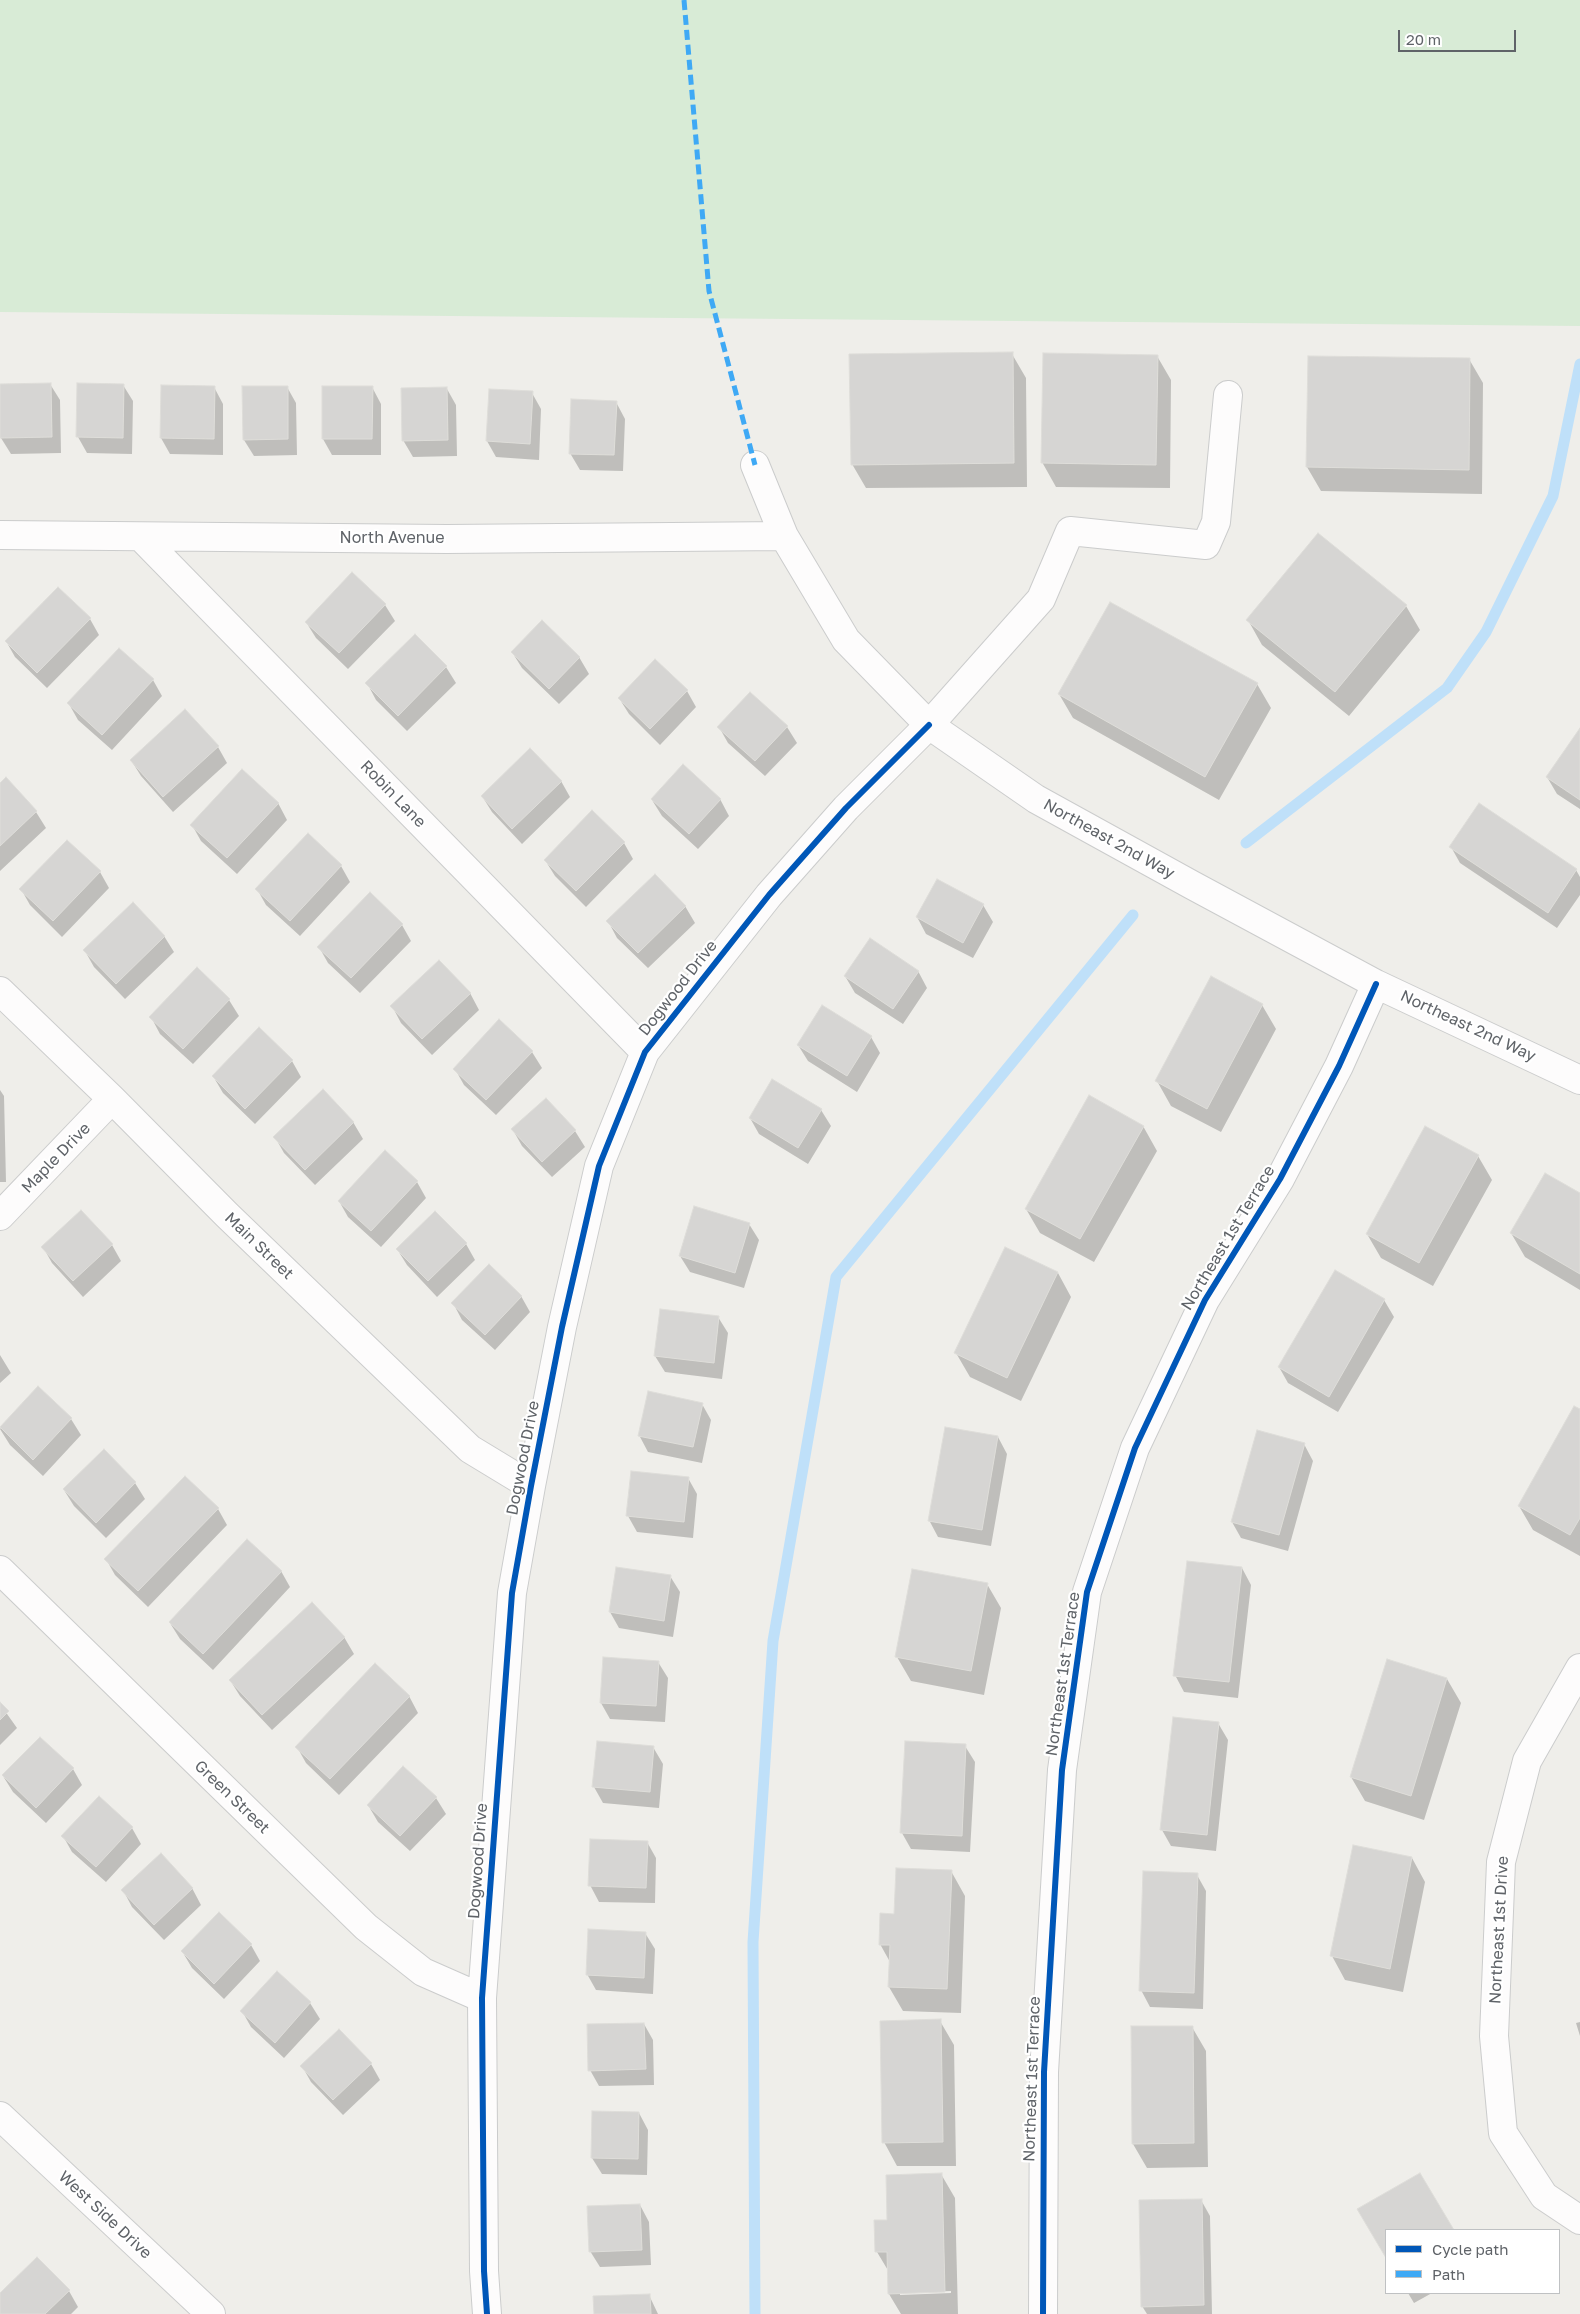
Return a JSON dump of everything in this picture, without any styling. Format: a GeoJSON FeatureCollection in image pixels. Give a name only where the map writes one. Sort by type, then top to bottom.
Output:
{"type":"FeatureCollection","features":[{"type":"Feature","properties":{"kind":"street","name":"Dogwood Drive"},"geometry":{"type":"LineString","coordinates":[[487,2314],[484,2271],[482,1998],[512,1593],[562,1327],[599,1166],[645,1052],[769,895],[846,808],[929,725],[1041,599],[1070,531],[1206,545],[1216,522],[1228,395]]}},
{"type":"Feature","properties":{"kind":"street","name":"Northeast 2nd Way"},"geometry":{"type":"LineString","coordinates":[[755,465],[784,536],[846,640],[929,725],[1036,799],[1376,984],[1577,1071]]}},
{"type":"Feature","properties":{"kind":"street","name":"North Avenue"},"geometry":{"type":"LineString","coordinates":[[0,535],[447,539],[784,536]]}},
{"type":"Feature","properties":{"kind":"street","name":"Robin Lane"},"geometry":{"type":"LineString","coordinates":[[141,537],[645,1052]]}},
{"type":"Feature","properties":{"kind":"street","name":"Northeast 1st Terrace"},"geometry":{"type":"LineString","coordinates":[[1043,2314],[1044,2072],[1062,1770],[1087,1592],[1135,1448],[1205,1300],[1280,1179],[1339,1066],[1376,984]]}},
{"type":"Feature","properties":{"kind":"street","name":"Main Street"},"geometry":{"type":"LineString","coordinates":[[0,991],[112,1099],[227,1215],[470,1449],[531,1486]]}},
{"type":"Feature","properties":{"kind":"street","name":"Maple Drive"},"geometry":{"type":"LineString","coordinates":[[0,1216],[112,1099]]}},
{"type":"Feature","properties":{"kind":"street","name":"Green Street"},"geometry":{"type":"LineString","coordinates":[[0,1570],[366,1927],[423,1972],[482,1998]]}},
{"type":"Feature","properties":{"kind":"street","name":"Northeast 1st Drive"},"geometry":{"type":"LineString","coordinates":[[1580,1668],[1527,1761],[1501,1862],[1494,2036],[1503,2133],[1544,2196],[1580,2220]]}},
{"type":"Feature","properties":{"kind":"street","name":"West Side Drive"},"geometry":{"type":"LineString","coordinates":[[0,2116],[211,2314]]}},
{"type":"Feature","properties":{"kind":"green space"},"geometry":{"type":"Polygon","coordinates":[[[0,0],[1580,0],[1580,326],[0,312],[0,0]]]}},
{"type":"Feature","properties":{"kind":"building"},"geometry":{"type":"Polygon","coordinates":[[[1013,352],[1014,463],[851,465],[849,354],[1013,352]]]}},
{"type":"Feature","properties":{"kind":"building"},"geometry":{"type":"Polygon","coordinates":[[[1043,353],[1158,355],[1156,465],[1041,463],[1043,353]]]}},
{"type":"Feature","properties":{"kind":"building"},"geometry":{"type":"Polygon","coordinates":[[[1308,356],[1470,358],[1469,470],[1306,467],[1308,356]]]}},
{"type":"Feature","properties":{"kind":"building"},"geometry":{"type":"Polygon","coordinates":[[[51,383],[52,437],[0,438],[0,384],[51,383]]]}},
{"type":"Feature","properties":{"kind":"building"},"geometry":{"type":"Polygon","coordinates":[[[77,383],[124,384],[123,438],[76,437],[77,383]]]}},
{"type":"Feature","properties":{"kind":"building"},"geometry":{"type":"Polygon","coordinates":[[[161,385],[215,386],[214,439],[160,438],[161,385]]]}},
{"type":"Feature","properties":{"kind":"building"},"geometry":{"type":"Polygon","coordinates":[[[242,386],[288,386],[288,439],[243,440],[242,386]]]}},
{"type":"Feature","properties":{"kind":"building"},"geometry":{"type":"Polygon","coordinates":[[[322,386],[373,386],[372,439],[322,439],[322,386]]]}},
{"type":"Feature","properties":{"kind":"building"},"geometry":{"type":"Polygon","coordinates":[[[447,387],[448,440],[402,441],[401,388],[447,387]]]}},
{"type":"Feature","properties":{"kind":"building"},"geometry":{"type":"Polygon","coordinates":[[[489,389],[533,391],[530,444],[486,441],[489,389]]]}},
{"type":"Feature","properties":{"kind":"building"},"geometry":{"type":"Polygon","coordinates":[[[571,399],[617,401],[614,455],[569,454],[571,399]]]}},
{"type":"Feature","properties":{"kind":"building"},"geometry":{"type":"Polygon","coordinates":[[[1318,533],[1407,605],[1335,692],[1246,620],[1318,533]]]}},
{"type":"Feature","properties":{"kind":"building"},"geometry":{"type":"Polygon","coordinates":[[[352,572],[386,604],[339,653],[305,622],[352,572]]]}},
{"type":"Feature","properties":{"kind":"building"},"geometry":{"type":"Polygon","coordinates":[[[58,587],[91,618],[37,673],[5,641],[58,587]]]}},
{"type":"Feature","properties":{"kind":"building"},"geometry":{"type":"Polygon","coordinates":[[[1110,602],[1258,683],[1205,777],[1058,694],[1110,602]]]}},
{"type":"Feature","properties":{"kind":"building"},"geometry":{"type":"Polygon","coordinates":[[[542,620],[580,657],[549,689],[511,652],[542,620]]]}},
{"type":"Feature","properties":{"kind":"building"},"geometry":{"type":"Polygon","coordinates":[[[415,634],[447,666],[398,716],[365,683],[415,634]]]}},
{"type":"Feature","properties":{"kind":"building"},"geometry":{"type":"Polygon","coordinates":[[[119,648],[154,679],[102,735],[67,703],[119,648]]]}},
{"type":"Feature","properties":{"kind":"building"},"geometry":{"type":"Polygon","coordinates":[[[655,659],[688,690],[650,729],[618,698],[655,659]]]}},
{"type":"Feature","properties":{"kind":"building"},"geometry":{"type":"Polygon","coordinates":[[[750,692],[788,726],[755,761],[717,727],[750,692]]]}},
{"type":"Feature","properties":{"kind":"building"},"geometry":{"type":"Polygon","coordinates":[[[185,709],[219,746],[163,797],[130,760],[185,709]]]}},
{"type":"Feature","properties":{"kind":"building"},"geometry":{"type":"Polygon","coordinates":[[[1580,728],[1580,800],[1546,777],[1580,728]]]}},
{"type":"Feature","properties":{"kind":"building"},"geometry":{"type":"Polygon","coordinates":[[[530,748],[562,781],[512,829],[481,796],[530,748]]]}},
{"type":"Feature","properties":{"kind":"building"},"geometry":{"type":"Polygon","coordinates":[[[683,764],[721,799],[689,834],[651,799],[683,764]]]}},
{"type":"Feature","properties":{"kind":"building"},"geometry":{"type":"Polygon","coordinates":[[[242,769],[279,803],[227,858],[190,825],[242,769]]]}},
{"type":"Feature","properties":{"kind":"building"},"geometry":{"type":"Polygon","coordinates":[[[6,777],[37,811],[0,846],[0,783],[6,777]]]}},
{"type":"Feature","properties":{"kind":"building"},"geometry":{"type":"Polygon","coordinates":[[[1479,803],[1577,869],[1548,913],[1449,847],[1479,803]]]}},
{"type":"Feature","properties":{"kind":"building"},"geometry":{"type":"Polygon","coordinates":[[[592,810],[625,842],[576,891],[544,860],[592,810]]]}},
{"type":"Feature","properties":{"kind":"building"},"geometry":{"type":"Polygon","coordinates":[[[308,833],[342,865],[290,921],[255,889],[308,833]]]}},
{"type":"Feature","properties":{"kind":"building"},"geometry":{"type":"Polygon","coordinates":[[[67,840],[101,871],[53,921],[19,889],[67,840]]]}},
{"type":"Feature","properties":{"kind":"building"},"geometry":{"type":"Polygon","coordinates":[[[655,874],[686,906],[638,953],[606,921],[655,874]]]}},
{"type":"Feature","properties":{"kind":"building"},"geometry":{"type":"Polygon","coordinates":[[[937,879],[984,904],[963,943],[916,917],[937,879]]]}},
{"type":"Feature","properties":{"kind":"building"},"geometry":{"type":"Polygon","coordinates":[[[370,892],[403,924],[351,978],[317,947],[370,892]]]}},
{"type":"Feature","properties":{"kind":"building"},"geometry":{"type":"Polygon","coordinates":[[[133,902],[165,936],[116,984],[83,950],[133,902]]]}},
{"type":"Feature","properties":{"kind":"building"},"geometry":{"type":"Polygon","coordinates":[[[870,938],[919,971],[893,1009],[844,976],[870,938]]]}},
{"type":"Feature","properties":{"kind":"building"},"geometry":{"type":"Polygon","coordinates":[[[439,960],[471,993],[422,1039],[390,1006],[439,960]]]}},
{"type":"Feature","properties":{"kind":"building"},"geometry":{"type":"Polygon","coordinates":[[[197,967],[230,999],[183,1049],[149,1017],[197,967]]]}},
{"type":"Feature","properties":{"kind":"building"},"geometry":{"type":"Polygon","coordinates":[[[1211,976],[1263,1004],[1207,1109],[1155,1081],[1211,976]]]}},
{"type":"Feature","properties":{"kind":"building"},"geometry":{"type":"Polygon","coordinates":[[[822,1005],[872,1036],[847,1076],[797,1045],[822,1005]]]}},
{"type":"Feature","properties":{"kind":"building"},"geometry":{"type":"Polygon","coordinates":[[[499,1019],[533,1051],[486,1100],[453,1069],[499,1019]]]}},
{"type":"Feature","properties":{"kind":"building"},"geometry":{"type":"Polygon","coordinates":[[[259,1027],[293,1060],[245,1109],[212,1076],[259,1027]]]}},
{"type":"Feature","properties":{"kind":"building"},"geometry":{"type":"Polygon","coordinates":[[[772,1079],[822,1109],[798,1148],[749,1118],[772,1079]]]}},
{"type":"Feature","properties":{"kind":"building"},"geometry":{"type":"Polygon","coordinates":[[[323,1089],[354,1122],[305,1170],[273,1137],[323,1089]]]}},
{"type":"Feature","properties":{"kind":"building"},"geometry":{"type":"Polygon","coordinates":[[[1089,1095],[1144,1126],[1080,1239],[1025,1209],[1089,1095]]]}},
{"type":"Feature","properties":{"kind":"building"},"geometry":{"type":"Polygon","coordinates":[[[546,1098],[576,1130],[542,1162],[511,1129],[546,1098]]]}},
{"type":"Feature","properties":{"kind":"building"},"geometry":{"type":"Polygon","coordinates":[[[1425,1126],[1479,1155],[1419,1263],[1366,1234],[1425,1126]]]}},
{"type":"Feature","properties":{"kind":"building"},"geometry":{"type":"Polygon","coordinates":[[[385,1150],[418,1181],[371,1231],[338,1201],[385,1150]]]}},
{"type":"Feature","properties":{"kind":"building"},"geometry":{"type":"Polygon","coordinates":[[[1545,1173],[1580,1193],[1580,1274],[1510,1233],[1545,1173]]]}},
{"type":"Feature","properties":{"kind":"building"},"geometry":{"type":"Polygon","coordinates":[[[694,1206],[750,1223],[735,1273],[679,1256],[694,1206]]]}},
{"type":"Feature","properties":{"kind":"building"},"geometry":{"type":"Polygon","coordinates":[[[81,1210],[113,1244],[73,1281],[41,1247],[81,1210]]]}},
{"type":"Feature","properties":{"kind":"building"},"geometry":{"type":"Polygon","coordinates":[[[435,1211],[467,1243],[428,1281],[396,1249],[435,1211]]]}},
{"type":"Feature","properties":{"kind":"building"},"geometry":{"type":"Polygon","coordinates":[[[1005,1247],[1058,1272],[1007,1378],[954,1353],[1005,1247]]]}},
{"type":"Feature","properties":{"kind":"building"},"geometry":{"type":"Polygon","coordinates":[[[489,1264],[522,1296],[485,1335],[451,1303],[489,1264]]]}},
{"type":"Feature","properties":{"kind":"building"},"geometry":{"type":"Polygon","coordinates":[[[1335,1270],[1385,1299],[1329,1397],[1278,1367],[1335,1270]]]}},
{"type":"Feature","properties":{"kind":"building"},"geometry":{"type":"Polygon","coordinates":[[[660,1309],[719,1316],[714,1363],[654,1356],[660,1309]]]}},
{"type":"Feature","properties":{"kind":"building"},"geometry":{"type":"Polygon","coordinates":[[[38,1386],[72,1418],[33,1460],[0,1427],[38,1386]]]}},
{"type":"Feature","properties":{"kind":"building"},"geometry":{"type":"Polygon","coordinates":[[[648,1391],[703,1403],[693,1447],[638,1436],[648,1391]]]}},
{"type":"Feature","properties":{"kind":"building"},"geometry":{"type":"Polygon","coordinates":[[[1574,1406],[1580,1409],[1580,1518],[1570,1535],[1518,1506],[1574,1406]]]}},
{"type":"Feature","properties":{"kind":"building"},"geometry":{"type":"Polygon","coordinates":[[[945,1427],[998,1436],[982,1530],[928,1521],[945,1427]]]}},
{"type":"Feature","properties":{"kind":"building"},"geometry":{"type":"Polygon","coordinates":[[[1257,1430],[1305,1443],[1279,1535],[1231,1522],[1257,1430]]]}},
{"type":"Feature","properties":{"kind":"building"},"geometry":{"type":"Polygon","coordinates":[[[104,1449],[136,1482],[96,1523],[63,1489],[104,1449]]]}},
{"type":"Feature","properties":{"kind":"building"},"geometry":{"type":"Polygon","coordinates":[[[631,1471],[689,1477],[684,1522],[626,1516],[631,1471]]]}},
{"type":"Feature","properties":{"kind":"building"},"geometry":{"type":"Polygon","coordinates":[[[185,1476],[219,1508],[138,1591],[104,1559],[185,1476]]]}},
{"type":"Feature","properties":{"kind":"building"},"geometry":{"type":"Polygon","coordinates":[[[247,1539],[282,1571],[203,1654],[169,1622],[247,1539]]]}},
{"type":"Feature","properties":{"kind":"building"},"geometry":{"type":"Polygon","coordinates":[[[1187,1561],[1242,1567],[1229,1682],[1173,1676],[1187,1561]]]}},
{"type":"Feature","properties":{"kind":"building"},"geometry":{"type":"Polygon","coordinates":[[[616,1567],[671,1575],[664,1621],[609,1612],[616,1567]]]}},
{"type":"Feature","properties":{"kind":"building"},"geometry":{"type":"Polygon","coordinates":[[[912,1569],[988,1583],[971,1671],[895,1657],[912,1569]]]}},
{"type":"Feature","properties":{"kind":"building"},"geometry":{"type":"Polygon","coordinates":[[[312,1602],[345,1637],[262,1715],[229,1680],[312,1602]]]}},
{"type":"Feature","properties":{"kind":"building"},"geometry":{"type":"Polygon","coordinates":[[[603,1657],[659,1661],[656,1706],[600,1703],[603,1657]]]}},
{"type":"Feature","properties":{"kind":"building"},"geometry":{"type":"Polygon","coordinates":[[[1387,1659],[1447,1678],[1411,1796],[1350,1777],[1387,1659]]]}},
{"type":"Feature","properties":{"kind":"building"},"geometry":{"type":"Polygon","coordinates":[[[375,1663],[410,1696],[330,1779],[295,1747],[375,1663]]]}},
{"type":"Feature","properties":{"kind":"building"},"geometry":{"type":"Polygon","coordinates":[[[0,1702],[9,1711],[0,1720],[0,1702]]]}},
{"type":"Feature","properties":{"kind":"building"},"geometry":{"type":"Polygon","coordinates":[[[1173,1717],[1219,1722],[1207,1835],[1160,1830],[1173,1717]]]}},
{"type":"Feature","properties":{"kind":"building"},"geometry":{"type":"Polygon","coordinates":[[[40,1737],[74,1768],[36,1808],[2,1775],[40,1737]]]}},
{"type":"Feature","properties":{"kind":"building"},"geometry":{"type":"Polygon","coordinates":[[[597,1741],[654,1746],[650,1792],[592,1787],[597,1741]]]}},
{"type":"Feature","properties":{"kind":"building"},"geometry":{"type":"Polygon","coordinates":[[[905,1741],[966,1744],[962,1836],[900,1833],[905,1741]]]}},
{"type":"Feature","properties":{"kind":"building"},"geometry":{"type":"Polygon","coordinates":[[[403,1766],[437,1797],[400,1836],[367,1805],[403,1766]]]}},
{"type":"Feature","properties":{"kind":"building"},"geometry":{"type":"Polygon","coordinates":[[[99,1796],[133,1827],[96,1867],[61,1836],[99,1796]]]}},
{"type":"Feature","properties":{"kind":"building"},"geometry":{"type":"Polygon","coordinates":[[[590,1839],[648,1841],[646,1888],[588,1886],[590,1839]]]}},
{"type":"Feature","properties":{"kind":"building"},"geometry":{"type":"Polygon","coordinates":[[[1353,1845],[1412,1857],[1390,1969],[1330,1956],[1353,1845]]]}},
{"type":"Feature","properties":{"kind":"building"},"geometry":{"type":"Polygon","coordinates":[[[161,1853],[193,1888],[154,1925],[121,1890],[161,1853]]]}},
{"type":"Feature","properties":{"kind":"building"},"geometry":{"type":"Polygon","coordinates":[[[896,1868],[952,1870],[947,1989],[888,1987],[890,1945],[879,1945],[880,1913],[894,1914],[896,1868]]]}},
{"type":"Feature","properties":{"kind":"building"},"geometry":{"type":"Polygon","coordinates":[[[1143,1871],[1198,1873],[1194,1993],[1139,1991],[1143,1871]]]}},
{"type":"Feature","properties":{"kind":"building"},"geometry":{"type":"Polygon","coordinates":[[[219,1912],[252,1944],[214,1984],[181,1951],[219,1912]]]}},
{"type":"Feature","properties":{"kind":"building"},"geometry":{"type":"Polygon","coordinates":[[[588,1929],[646,1932],[644,1978],[586,1975],[588,1929]]]}},
{"type":"Feature","properties":{"kind":"building"},"geometry":{"type":"Polygon","coordinates":[[[277,1971],[311,2002],[275,2043],[240,2011],[277,1971]]]}},
{"type":"Feature","properties":{"kind":"building"},"geometry":{"type":"Polygon","coordinates":[[[941,2019],[943,2142],[882,2143],[880,2021],[941,2019]]]}},
{"type":"Feature","properties":{"kind":"building"},"geometry":{"type":"Polygon","coordinates":[[[644,2023],[646,2069],[588,2071],[587,2024],[644,2023]]]}},
{"type":"Feature","properties":{"kind":"building"},"geometry":{"type":"Polygon","coordinates":[[[1131,2026],[1193,2026],[1194,2143],[1132,2144],[1131,2026]]]}},
{"type":"Feature","properties":{"kind":"building"},"geometry":{"type":"Polygon","coordinates":[[[339,2029],[372,2063],[333,2100],[300,2066],[339,2029]]]}},
{"type":"Feature","properties":{"kind":"building"},"geometry":{"type":"Polygon","coordinates":[[[592,2111],[639,2112],[638,2159],[591,2158],[592,2111]]]}},
{"type":"Feature","properties":{"kind":"building"},"geometry":{"type":"Polygon","coordinates":[[[942,2173],[945,2292],[888,2294],[887,2252],[875,2252],[874,2220],[887,2220],[886,2175],[942,2173]]]}},
{"type":"Feature","properties":{"kind":"building"},"geometry":{"type":"Polygon","coordinates":[[[1420,2173],[1453,2229],[1385,2229],[1385,2256],[1357,2209],[1420,2173]]]}},
{"type":"Feature","properties":{"kind":"building"},"geometry":{"type":"Polygon","coordinates":[[[1202,2199],[1204,2305],[1141,2307],[1139,2200],[1202,2199]]]}},
{"type":"Feature","properties":{"kind":"building"},"geometry":{"type":"Polygon","coordinates":[[[640,2204],[642,2250],[589,2252],[587,2206],[640,2204]]]}},
{"type":"Feature","properties":{"kind":"building"},"geometry":{"type":"Polygon","coordinates":[[[37,2257],[70,2290],[45,2314],[0,2314],[0,2293],[37,2257]]]}},
{"type":"Feature","properties":{"kind":"building"},"geometry":{"type":"Polygon","coordinates":[[[650,2294],[651,2314],[594,2314],[593,2296],[650,2294]]]}},
{"type":"Feature","properties":{"kind":"waterway"},"geometry":{"type":"LineString","coordinates":[[1246,843],[1447,688],[1486,632],[1553,496],[1580,364]]}},
{"type":"Feature","properties":{"kind":"waterway"},"geometry":{"type":"LineString","coordinates":[[755,2314],[753,1942],[773,1641],[836,1277],[1133,915]]}},
{"type":"Feature","properties":{"kind":"marked path"},"geometry":{"type":"LineString","coordinates":[[684,0],[709,291],[755,465]]}},
{"type":"Feature","properties":{"kind":"cycle path"},"geometry":{"type":"LineString","coordinates":[[487,2314],[484,2271],[482,1998],[512,1593],[562,1327],[599,1166],[645,1052],[769,895],[846,808],[929,725]]}},
{"type":"Feature","properties":{"kind":"cycle path"},"geometry":{"type":"LineString","coordinates":[[1043,2314],[1044,2072],[1062,1770],[1087,1592],[1135,1448],[1205,1300],[1280,1179],[1339,1066],[1376,984]]}}]}
